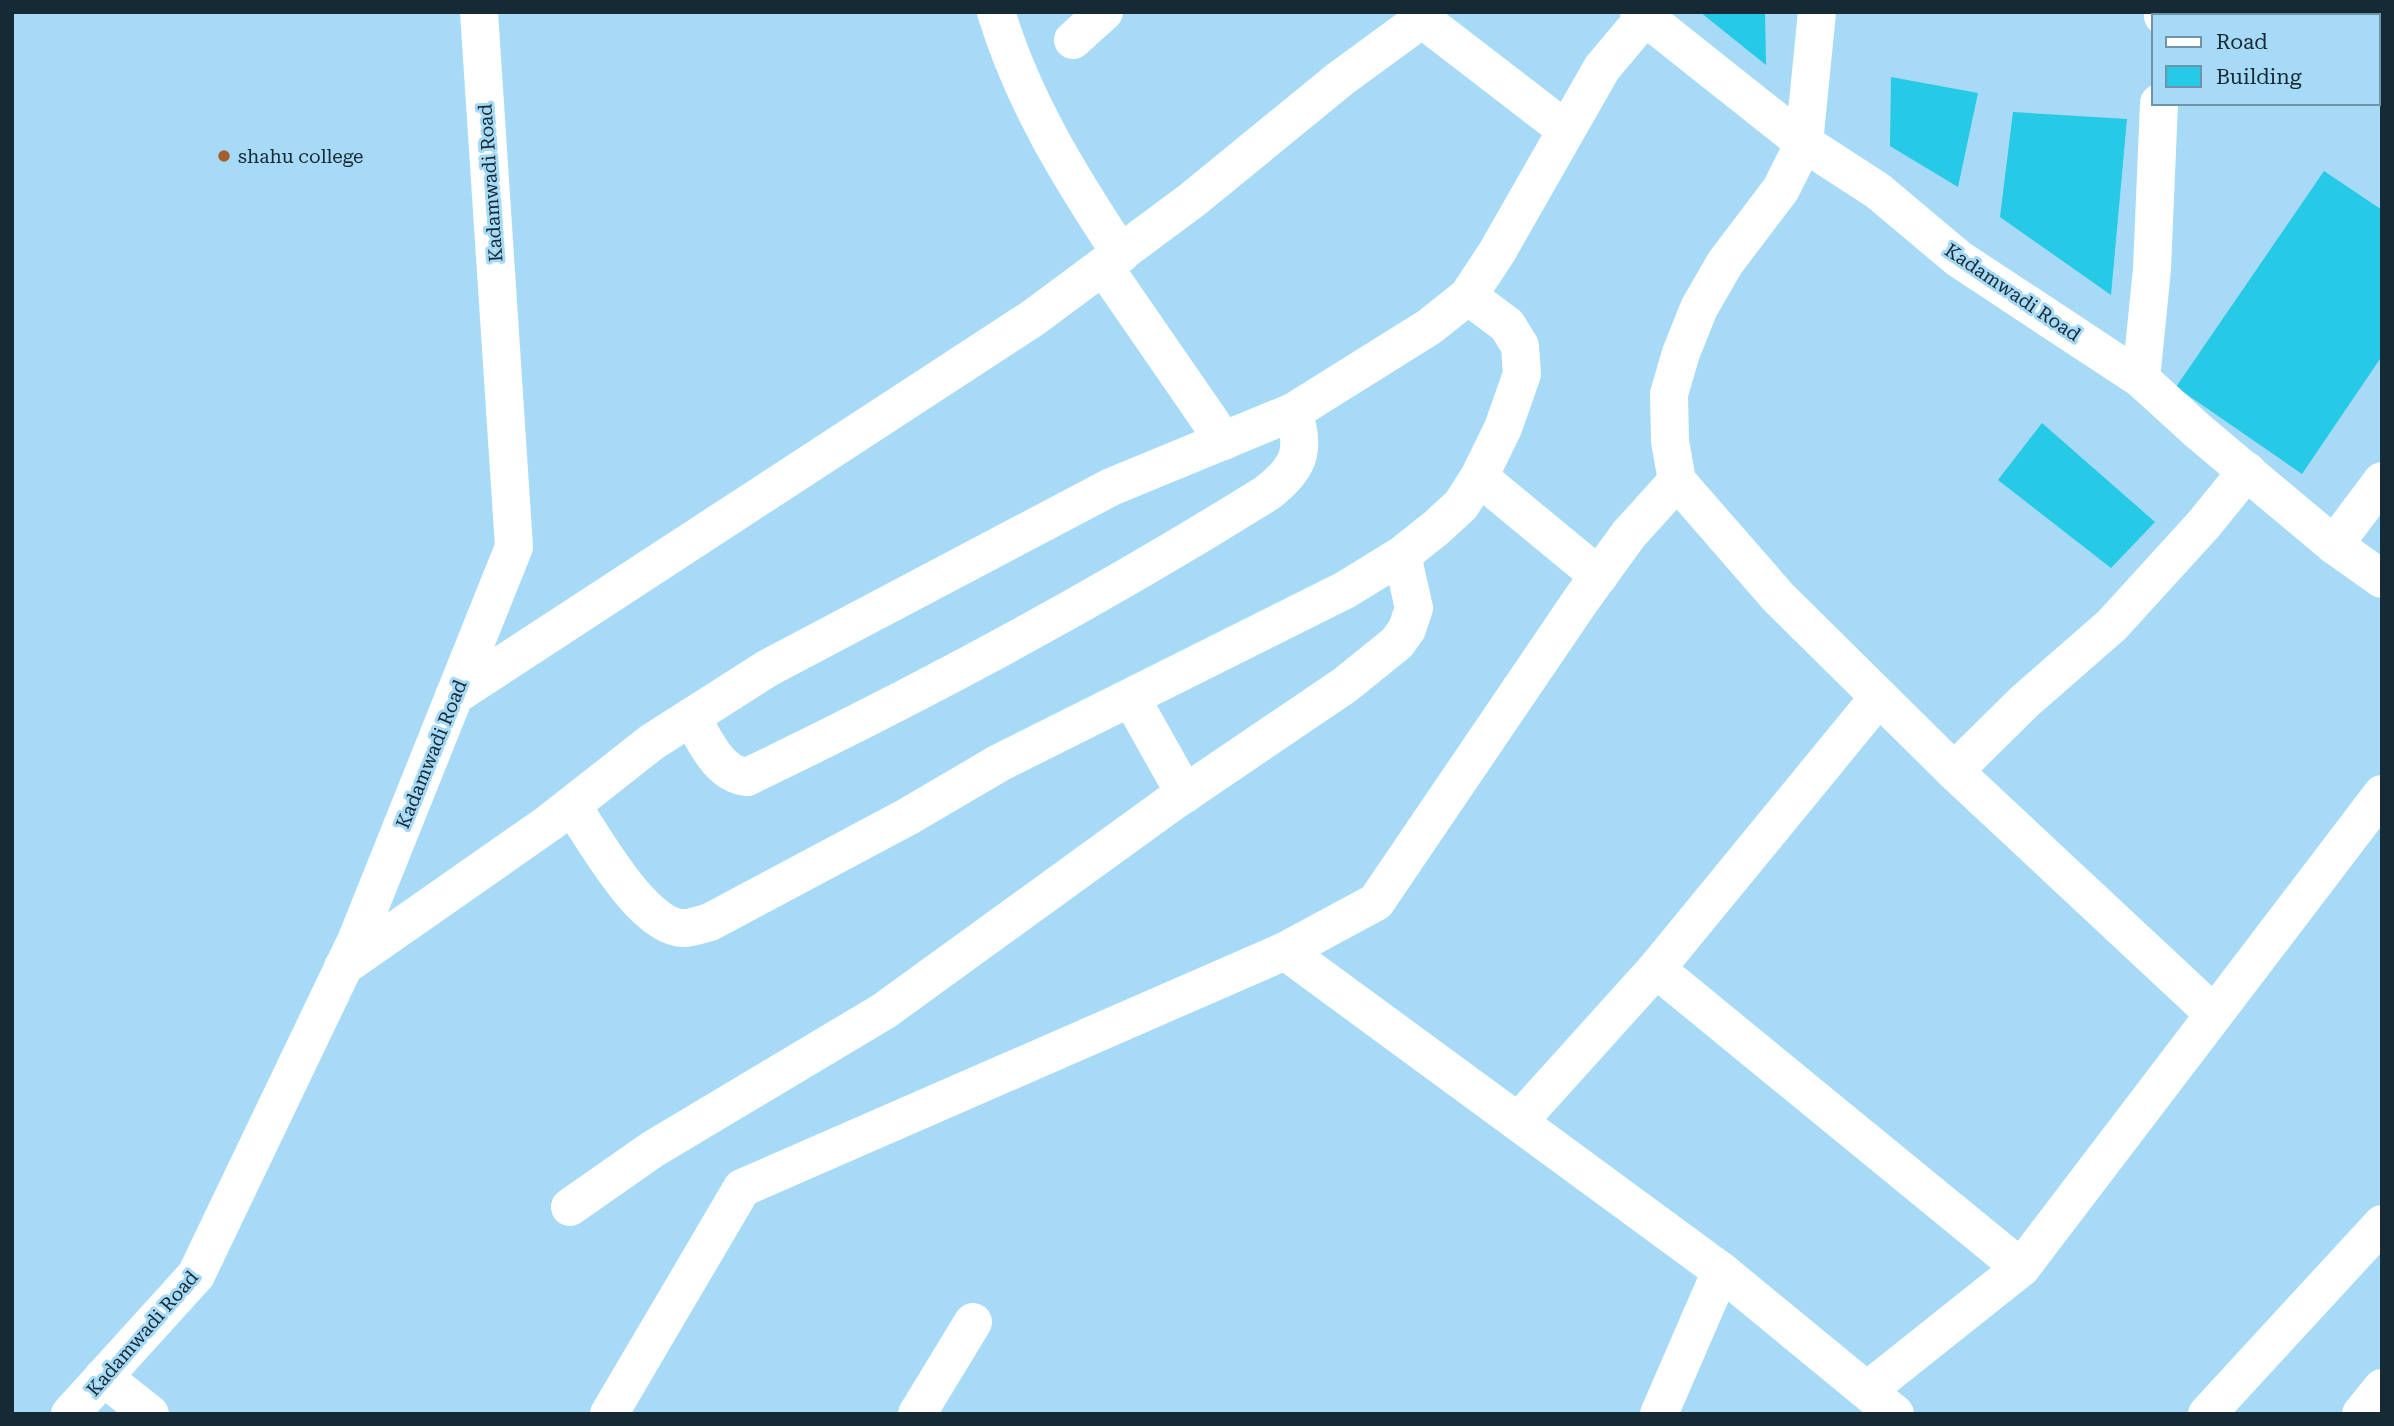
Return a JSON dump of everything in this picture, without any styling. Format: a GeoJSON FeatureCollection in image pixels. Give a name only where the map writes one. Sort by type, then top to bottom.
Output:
{"type":"FeatureCollection","features":[{"type":"Feature","properties":{"kind":"street","name":"Kadamwadi Road"},"geometry":{"type":"LineString","coordinates":[[70,1414],[196,1275],[343,967],[514,547],[479,12]]}},
{"type":"Feature","properties":{"kind":"street"},"geometry":{"type":"LineString","coordinates":[[996,12],[1018,78],[1112,261],[1224,441]]}},
{"type":"Feature","properties":{"kind":"street"},"geometry":{"type":"LineString","coordinates":[[1073,40],[1104,12]]}},
{"type":"Feature","properties":{"kind":"street"},"geometry":{"type":"LineString","coordinates":[[1817,12],[1804,143],[1781,189],[1725,263],[1699,308],[1681,353],[1669,394],[1670,441],[1677,481],[1777,597],[1954,771],[2214,1014]]}},
{"type":"Feature","properties":{"kind":"street"},"geometry":{"type":"LineString","coordinates":[[454,696],[1033,318],[1112,261],[1419,15],[1564,129]]}},
{"type":"Feature","properties":{"kind":"street","name":"Kadamwadi Road"},"geometry":{"type":"LineString","coordinates":[[1642,15],[1804,143],[1878,191],[1959,259],[2141,379],[2334,545],[2382,579]]}},
{"type":"Feature","properties":{"kind":"street"},"geometry":{"type":"LineString","coordinates":[[343,967],[572,806],[652,742],[768,668],[1111,487],[1293,412],[1418,334],[1468,296],[1497,252],[1564,129],[1602,68],[1642,15]]}},
{"type":"Feature","properties":{"kind":"street"},"geometry":{"type":"LineString","coordinates":[[2141,379],[2152,269],[2159,105]]}},
{"type":"Feature","properties":{"kind":"street"},"geometry":{"type":"LineString","coordinates":[[572,806],[635,898],[658,919],[682,929],[710,922],[907,817],[999,763],[1334,596],[1402,555],[1461,505],[1479,477],[1503,428],[1522,374],[1520,346],[1507,325],[1468,296]]}},
{"type":"Feature","properties":{"kind":"street"},"geometry":{"type":"LineString","coordinates":[[691,717],[719,762],[733,776],[747,778],[932,687],[1137,574],[1267,493],[1287,477],[1300,452],[1299,427],[1293,412]]}},
{"type":"Feature","properties":{"kind":"street"},"geometry":{"type":"LineString","coordinates":[[1954,771],[2025,701],[2112,625],[2204,524],[2246,471]]}},
{"type":"Feature","properties":{"kind":"street"},"geometry":{"type":"LineString","coordinates":[[1479,477],[1599,576]]}},
{"type":"Feature","properties":{"kind":"street"},"geometry":{"type":"LineString","coordinates":[[609,1414],[742,1188],[1285,951],[1376,902],[1629,534],[1677,481]]}},
{"type":"Feature","properties":{"kind":"street"},"geometry":{"type":"LineString","coordinates":[[2334,545],[2382,481]]}},
{"type":"Feature","properties":{"kind":"street"},"geometry":{"type":"LineString","coordinates":[[570,1207],[653,1149],[884,1011],[1185,794],[1345,685],[1397,643],[1407,629],[1414,608],[1402,555]]}},
{"type":"Feature","properties":{"kind":"street"},"geometry":{"type":"LineString","coordinates":[[1520,1121],[1656,970],[1880,697]]}},
{"type":"Feature","properties":{"kind":"street"},"geometry":{"type":"LineString","coordinates":[[1131,698],[1185,794]]}},
{"type":"Feature","properties":{"kind":"street"},"geometry":{"type":"LineString","coordinates":[[1285,951],[1721,1270],[1882,1402],[2021,1268],[2382,794]]}},
{"type":"Feature","properties":{"kind":"street"},"geometry":{"type":"LineString","coordinates":[[1656,970],[2021,1268]]}},
{"type":"Feature","properties":{"kind":"street"},"geometry":{"type":"LineString","coordinates":[[2207,1414],[2382,1224]]}},
{"type":"Feature","properties":{"kind":"street"},"geometry":{"type":"LineString","coordinates":[[1659,1414],[1721,1270]]}},
{"type":"Feature","properties":{"kind":"street"},"geometry":{"type":"LineString","coordinates":[[917,1414],[973,1322]]}},
{"type":"Feature","properties":{"kind":"street"},"geometry":{"type":"LineString","coordinates":[[103,1377],[150,1414]]}},
{"type":"Feature","properties":{"kind":"street"},"geometry":{"type":"LineString","coordinates":[[2361,1414],[2382,1388]]}},
{"type":"Feature","properties":{"kind":"building"},"geometry":{"type":"Polygon","coordinates":[[[1700,12],[1765,12],[1766,65],[1700,12]]]}},
{"type":"Feature","properties":{"kind":"building"},"geometry":{"type":"Polygon","coordinates":[[[1891,77],[1978,93],[1958,187],[1890,146],[1891,77]]]}},
{"type":"Feature","properties":{"kind":"building"},"geometry":{"type":"Polygon","coordinates":[[[2013,112],[2127,119],[2111,295],[2000,217],[2013,112]]]}},
{"type":"Feature","properties":{"kind":"building"},"geometry":{"type":"Polygon","coordinates":[[[2324,171],[2382,210],[2382,356],[2302,474],[2176,387],[2324,171]]]}},
{"type":"Feature","properties":{"kind":"building"},"geometry":{"type":"Polygon","coordinates":[[[2042,423],[2155,522],[2111,568],[1998,480],[2042,423]]]}},
{"type":"Feature","properties":{"kind":"place","name":"shahu college"},"geometry":{"type":"Point","coordinates":[224,156]}}]}
